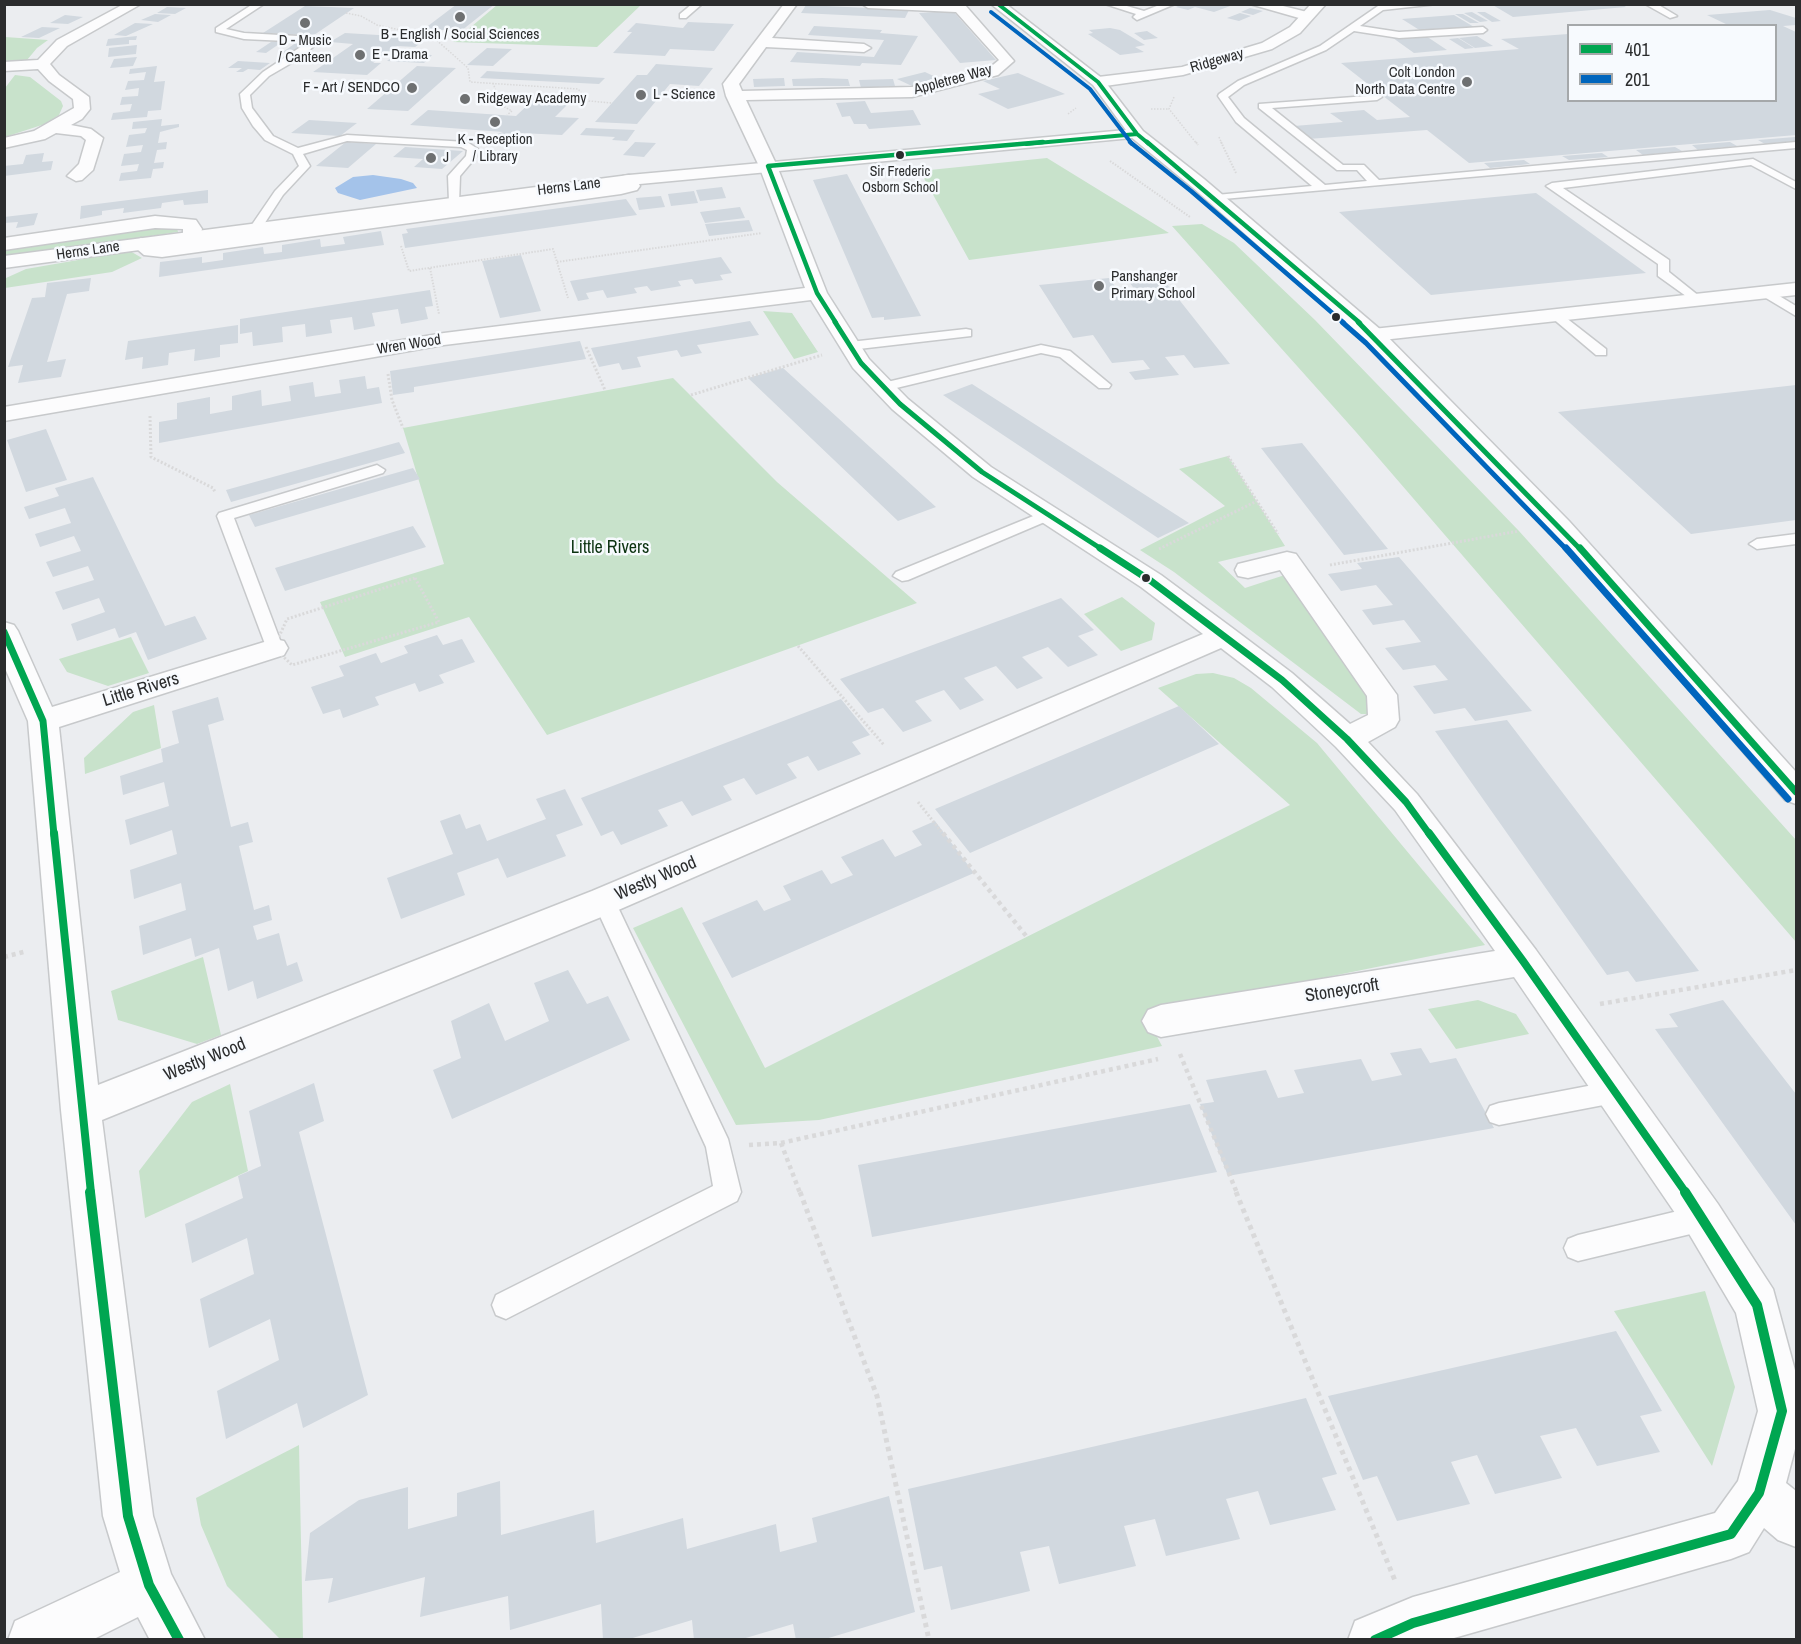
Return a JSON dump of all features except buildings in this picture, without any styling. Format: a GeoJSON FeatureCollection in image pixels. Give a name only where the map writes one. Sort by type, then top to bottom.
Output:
{"type":"FeatureCollection","features":[{"type":"Feature","properties":{"kind":"street"},"geometry":{"type":"LineString","coordinates":[[4,67],[42,64],[62,43],[135,4]]}},
{"type":"Feature","properties":{"kind":"street"},"geometry":{"type":"LineString","coordinates":[[791,4],[731,84],[734,96],[768,166],[817,293],[861,363],[900,404],[982,472],[1126,565],[1225,636],[1282,680],[1347,739],[1406,802],[1523,961],[1703,1218],[1757,1305],[1782,1412],[1759,1493],[1731,1534],[1413,1623],[1374,1640]]}},
{"type":"Feature","properties":{"kind":"street","name":"Appletree Way"},"geometry":{"type":"LineString","coordinates":[[734,96],[912,92],[993,72],[1007,61],[960,8],[868,4]]}},
{"type":"Feature","properties":{"kind":"street"},"geometry":{"type":"LineString","coordinates":[[997,4],[1098,82],[1137,134],[1207,191],[1374,335],[1560,526],[1797,792]]}},
{"type":"Feature","properties":{"kind":"street"},"geometry":{"type":"LineString","coordinates":[[1256,4],[1306,16]]}},
{"type":"Feature","properties":{"kind":"street","name":"Ridgeway"},"geometry":{"type":"LineString","coordinates":[[1098,82],[1183,71],[1267,46],[1295,30],[1320,4]]}},
{"type":"Feature","properties":{"kind":"street"},"geometry":{"type":"LineString","coordinates":[[761,42],[864,48]]}},
{"type":"Feature","properties":{"kind":"street"},"geometry":{"type":"LineString","coordinates":[[4,143],[56,128],[76,117],[83,103],[81,97],[54,78],[42,64]]}},
{"type":"Feature","properties":{"kind":"street"},"geometry":{"type":"LineString","coordinates":[[56,128],[85,132],[95,138],[87,166],[76,176]]}},
{"type":"Feature","properties":{"kind":"street","name":"Herns Lane"},"geometry":{"type":"LineString","coordinates":[[4,262],[629,180],[1137,134]]}},
{"type":"Feature","properties":{"kind":"street"},"geometry":{"type":"LineString","coordinates":[[141,244],[150,251],[162,251],[621,189],[631,186],[629,180]]}},
{"type":"Feature","properties":{"kind":"street"},"geometry":{"type":"LineString","coordinates":[[4,244],[155,222],[189,224],[193,229],[192,237]]}},
{"type":"Feature","properties":{"kind":"street"},"geometry":{"type":"LineString","coordinates":[[1374,335],[1797,289]]}},
{"type":"Feature","properties":{"kind":"street","name":"Wren Wood"},"geometry":{"type":"LineString","coordinates":[[4,414],[444,339],[817,293]]}},
{"type":"Feature","properties":{"kind":"street"},"geometry":{"type":"LineString","coordinates":[[1248,570],[1290,566],[1382,695],[1384,720],[1347,739]]}},
{"type":"Feature","properties":{"kind":"street"},"geometry":{"type":"LineString","coordinates":[[4,631],[43,721],[81,1110],[128,1516],[149,1585],[179,1640]]}},
{"type":"Feature","properties":{"kind":"street","name":"Westly Wood"},"geometry":{"type":"LineString","coordinates":[[81,1110],[604,901],[1225,636]]}},
{"type":"Feature","properties":{"kind":"street","name":"Little Rivers"},"geometry":{"type":"LineString","coordinates":[[43,721],[274,648]]}},
{"type":"Feature","properties":{"kind":"street","name":"Stoneycroft"},"geometry":{"type":"LineString","coordinates":[[1161,1021],[1523,961]]}},
{"type":"Feature","properties":{"kind":"street"},"geometry":{"type":"LineString","coordinates":[[1759,1493],[1797,1522]]}},
{"type":"Feature","properties":{"kind":"street"},"geometry":{"type":"LineString","coordinates":[[34,1640],[149,1585]]}},
{"type":"Feature","properties":{"kind":"lane"},"geometry":{"type":"LineString","coordinates":[[255,229],[279,193],[305,166],[297,152],[269,138],[257,124],[247,108],[245,94],[266,74],[297,56],[316,40],[244,36],[219,30],[260,4]]}},
{"type":"Feature","properties":{"kind":"lane"},"geometry":{"type":"LineString","coordinates":[[683,16],[698,4]]}},
{"type":"Feature","properties":{"kind":"lane"},"geometry":{"type":"LineString","coordinates":[[1109,4],[1141,15],[1165,5]]}},
{"type":"Feature","properties":{"kind":"lane"},"geometry":{"type":"LineString","coordinates":[[1322,188],[1240,120],[1223,96],[1241,83],[1323,48],[1381,8],[1433,4]]}},
{"type":"Feature","properties":{"kind":"lane"},"geometry":{"type":"LineString","coordinates":[[1649,4],[1673,16]]}},
{"type":"Feature","properties":{"kind":"lane"},"geometry":{"type":"LineString","coordinates":[[1354,28],[1399,35],[1483,30]]}},
{"type":"Feature","properties":{"kind":"lane"},"geometry":{"type":"LineString","coordinates":[[1377,97],[1263,106],[1341,168],[1360,167],[1377,184]]}},
{"type":"Feature","properties":{"kind":"lane"},"geometry":{"type":"LineString","coordinates":[[297,152],[347,138],[463,144],[473,149],[471,157],[454,176],[455,202]]}},
{"type":"Feature","properties":{"kind":"lane"},"geometry":{"type":"LineString","coordinates":[[1207,191],[1377,184],[1797,146]]}},
{"type":"Feature","properties":{"kind":"lane"},"geometry":{"type":"LineString","coordinates":[[1697,300],[1662,273],[1665,263],[1552,186],[1753,162],[1797,186]]}},
{"type":"Feature","properties":{"kind":"lane"},"geometry":{"type":"LineString","coordinates":[[1766,292],[1797,312]]}},
{"type":"Feature","properties":{"kind":"lane"},"geometry":{"type":"LineString","coordinates":[[1556,314],[1601,352]]}},
{"type":"Feature","properties":{"kind":"lane"},"geometry":{"type":"LineString","coordinates":[[850,346],[966,333]]}},
{"type":"Feature","properties":{"kind":"lane"},"geometry":{"type":"LineString","coordinates":[[884,387],[1041,349],[1065,354],[1104,385]]}},
{"type":"Feature","properties":{"kind":"lane"},"geometry":{"type":"LineString","coordinates":[[274,648],[225,516],[377,470]]}},
{"type":"Feature","properties":{"kind":"lane"},"geometry":{"type":"LineString","coordinates":[[902,576],[1048,515]]}},
{"type":"Feature","properties":{"kind":"lane"},"geometry":{"type":"LineString","coordinates":[[1757,544],[1797,539]]}},
{"type":"Feature","properties":{"kind":"lane"},"geometry":{"type":"LineString","coordinates":[[506,1305],[728,1192],[719,1147],[604,901]]}},
{"type":"Feature","properties":{"kind":"lane"},"geometry":{"type":"LineString","coordinates":[[1499,1114],[1614,1092]]}},
{"type":"Feature","properties":{"kind":"lane"},"geometry":{"type":"LineString","coordinates":[[1578,1248],[1703,1218]]}},
{"type":"Feature","properties":{"kind":"path"},"geometry":{"type":"LineString","coordinates":[[346,13],[361,16],[377,25],[433,37],[468,68],[470,82],[578,89],[589,101],[612,103]]}},
{"type":"Feature","properties":{"kind":"path"},"geometry":{"type":"LineString","coordinates":[[493,83],[501,105],[512,111],[507,115]]}},
{"type":"Feature","properties":{"kind":"path"},"geometry":{"type":"LineString","coordinates":[[1169,109],[1178,89]]}},
{"type":"Feature","properties":{"kind":"path"},"geometry":{"type":"LineString","coordinates":[[1150,109],[1169,109]]}},
{"type":"Feature","properties":{"kind":"path"},"geometry":{"type":"LineString","coordinates":[[1169,109],[1211,161],[1207,191]]}},
{"type":"Feature","properties":{"kind":"path"},"geometry":{"type":"LineString","coordinates":[[1104,158],[1192,218]]}},
{"type":"Feature","properties":{"kind":"path"},"geometry":{"type":"LineString","coordinates":[[392,219],[409,271],[553,249],[575,322],[605,390]]}},
{"type":"Feature","properties":{"kind":"path"},"geometry":{"type":"LineString","coordinates":[[557,262],[792,229]]}},
{"type":"Feature","properties":{"kind":"path"},"geometry":{"type":"LineString","coordinates":[[430,268],[444,339]]}},
{"type":"Feature","properties":{"kind":"path"},"geometry":{"type":"LineString","coordinates":[[691,395],[850,346]]}},
{"type":"Feature","properties":{"kind":"path"},"geometry":{"type":"LineString","coordinates":[[383,349],[392,400],[403,428]]}},
{"type":"Feature","properties":{"kind":"path"},"geometry":{"type":"LineString","coordinates":[[150,388],[151,457],[213,488],[225,516]]}},
{"type":"Feature","properties":{"kind":"path"},"geometry":{"type":"LineString","coordinates":[[1228,456],[1285,546],[1290,566],[1519,531]]}},
{"type":"Feature","properties":{"kind":"path"},"geometry":{"type":"LineString","coordinates":[[1126,565],[1257,501]]}},
{"type":"Feature","properties":{"kind":"path"},"geometry":{"type":"LineString","coordinates":[[415,578],[439,622],[292,665],[274,648],[287,620],[415,578]]}},
{"type":"Feature","properties":{"kind":"path"},"geometry":{"type":"LineString","coordinates":[[798,646],[901,773],[1027,936]]}},
{"type":"Feature","properties":{"kind":"path"},"geometry":{"type":"LineString","coordinates":[[1558,1011],[1797,970]]}},
{"type":"Feature","properties":{"kind":"path"},"geometry":{"type":"LineString","coordinates":[[1161,1021],[1179,1054],[1413,1623]]}},
{"type":"Feature","properties":{"kind":"path"},"geometry":{"type":"LineString","coordinates":[[929,1640],[877,1396],[781,1143],[1179,1054]]}},
{"type":"Feature","properties":{"kind":"green space"},"geometry":{"type":"Polygon","coordinates":[[[497,5],[641,5],[597,47],[453,42],[497,5]]]}},
{"type":"Feature","properties":{"kind":"green space"},"geometry":{"type":"Polygon","coordinates":[[[5,37],[48,40],[27,60],[5,65],[5,37]]]}},
{"type":"Feature","properties":{"kind":"green space"},"geometry":{"type":"Polygon","coordinates":[[[15,75],[30,77],[61,101],[63,106],[59,115],[45,124],[5,137],[5,88],[15,75]]]}},
{"type":"Feature","properties":{"kind":"green space"},"geometry":{"type":"Polygon","coordinates":[[[1047,158],[1169,233],[969,260],[920,171],[1047,158]]]}},
{"type":"Feature","properties":{"kind":"green space"},"geometry":{"type":"Polygon","coordinates":[[[1202,224],[1234,243],[1315,320],[1519,531],[1796,840],[1796,942],[1356,432],[1172,226],[1202,224]]]}},
{"type":"Feature","properties":{"kind":"green space"},"geometry":{"type":"Polygon","coordinates":[[[146,227],[177,228],[178,232],[5,258],[4,247],[146,227]]]}},
{"type":"Feature","properties":{"kind":"green space"},"geometry":{"type":"Polygon","coordinates":[[[130,251],[142,258],[112,272],[5,288],[6,278],[26,269],[130,251]]]}},
{"type":"Feature","properties":{"kind":"green space"},"geometry":{"type":"Polygon","coordinates":[[[763,311],[792,313],[818,352],[794,359],[763,311]]]}},
{"type":"Feature","properties":{"kind":"green space","name":"Little Rivers"},"geometry":{"type":"Polygon","coordinates":[[[673,378],[777,482],[917,603],[547,735],[469,617],[345,657],[320,602],[444,564],[403,428],[673,378]]]}},
{"type":"Feature","properties":{"kind":"green space"},"geometry":{"type":"Polygon","coordinates":[[[1228,456],[1285,546],[1218,562],[1245,588],[1294,572],[1369,689],[1370,714],[1361,714],[1174,572],[1140,550],[1225,506],[1179,469],[1228,456]]]}},
{"type":"Feature","properties":{"kind":"green space"},"geometry":{"type":"Polygon","coordinates":[[[1122,597],[1155,623],[1152,640],[1121,651],[1084,614],[1122,597]]]}},
{"type":"Feature","properties":{"kind":"green space"},"geometry":{"type":"Polygon","coordinates":[[[131,637],[149,673],[108,686],[67,672],[59,659],[131,637]]]}},
{"type":"Feature","properties":{"kind":"green space"},"geometry":{"type":"Polygon","coordinates":[[[1213,673],[1234,678],[1251,688],[1317,743],[1485,945],[1145,1014],[1162,1046],[819,1120],[736,1125],[633,928],[682,907],[765,1068],[1290,805],[1158,688],[1196,674],[1213,673]]]}},
{"type":"Feature","properties":{"kind":"green space"},"geometry":{"type":"Polygon","coordinates":[[[154,705],[161,748],[85,774],[84,758],[133,712],[154,705]]]}},
{"type":"Feature","properties":{"kind":"green space"},"geometry":{"type":"Polygon","coordinates":[[[203,957],[221,1035],[197,1044],[118,1020],[111,991],[203,957]]]}},
{"type":"Feature","properties":{"kind":"green space"},"geometry":{"type":"Polygon","coordinates":[[[1478,1000],[1516,1014],[1529,1034],[1456,1049],[1428,1009],[1478,1000]]]}},
{"type":"Feature","properties":{"kind":"green space"},"geometry":{"type":"Polygon","coordinates":[[[230,1084],[248,1171],[145,1218],[139,1171],[192,1102],[230,1084]]]}},
{"type":"Feature","properties":{"kind":"green space"},"geometry":{"type":"Polygon","coordinates":[[[1705,1291],[1735,1387],[1712,1466],[1614,1311],[1705,1291]]]}},
{"type":"Feature","properties":{"kind":"green space"},"geometry":{"type":"Polygon","coordinates":[[[299,1445],[303,1639],[280,1639],[227,1586],[201,1525],[196,1498],[299,1445]]]}},
{"type":"Feature","properties":{"kind":"water"},"geometry":{"type":"Polygon","coordinates":[[[373,175],[401,179],[413,183],[417,188],[360,200],[338,193],[335,188],[353,177],[373,175]]]}},
{"type":"Feature","properties":{"kind":"transit line","name":"401"},"geometry":{"type":"LineString","coordinates":[[998,4],[1098,82],[1137,134],[1198,183],[1373,335],[1560,526],[1796,792]]}},
{"type":"Feature","properties":{"kind":"transit line","name":"201"},"geometry":{"type":"LineString","coordinates":[[991,12],[1090,89],[1130,142],[1191,191],[1366,343],[1552,533],[1788,799]]}},
{"type":"Feature","properties":{"kind":"transit line","name":"401"},"geometry":{"type":"LineString","coordinates":[[1137,134],[768,166],[817,293],[861,363],[900,404],[982,472],[1151,581],[1282,680],[1347,739],[1406,802],[1523,961],[1703,1218],[1757,1305],[1782,1411],[1759,1493],[1731,1534],[1413,1623],[1375,1640]]}},
{"type":"Feature","properties":{"kind":"transit line","name":"401"},"geometry":{"type":"LineString","coordinates":[[4,632],[43,721],[81,1110],[128,1516],[149,1585],[179,1640]]}},
{"type":"Feature","properties":{"kind":"place","name":"B - English / Social Sciences"},"geometry":{"type":"Point","coordinates":[460,17]}},
{"type":"Feature","properties":{"kind":"place","name":"D - Music / Canteen"},"geometry":{"type":"Point","coordinates":[305,23]}},
{"type":"Feature","properties":{"kind":"place","name":"E - Drama"},"geometry":{"type":"Point","coordinates":[360,55]}},
{"type":"Feature","properties":{"kind":"place","name":"Colt London North Data Centre"},"geometry":{"type":"Point","coordinates":[1467,82]}},
{"type":"Feature","properties":{"kind":"place","name":"F - Art / SENDCO"},"geometry":{"type":"Point","coordinates":[412,88]}},
{"type":"Feature","properties":{"kind":"place","name":"L - Science"},"geometry":{"type":"Point","coordinates":[641,95]}},
{"type":"Feature","properties":{"kind":"place","name":"Ridgeway Academy"},"geometry":{"type":"Point","coordinates":[465,99]}},
{"type":"Feature","properties":{"kind":"place","name":"K - Reception / Library"},"geometry":{"type":"Point","coordinates":[495,122]}},
{"type":"Feature","properties":{"kind":"place","name":"Sir Frederic Osborn School"},"geometry":{"type":"Point","coordinates":[900,155]}},
{"type":"Feature","properties":{"kind":"place","name":"J"},"geometry":{"type":"Point","coordinates":[431,158]}},
{"type":"Feature","properties":{"kind":"place","name":"Panshanger Primary School"},"geometry":{"type":"Point","coordinates":[1099,286]}}]}
